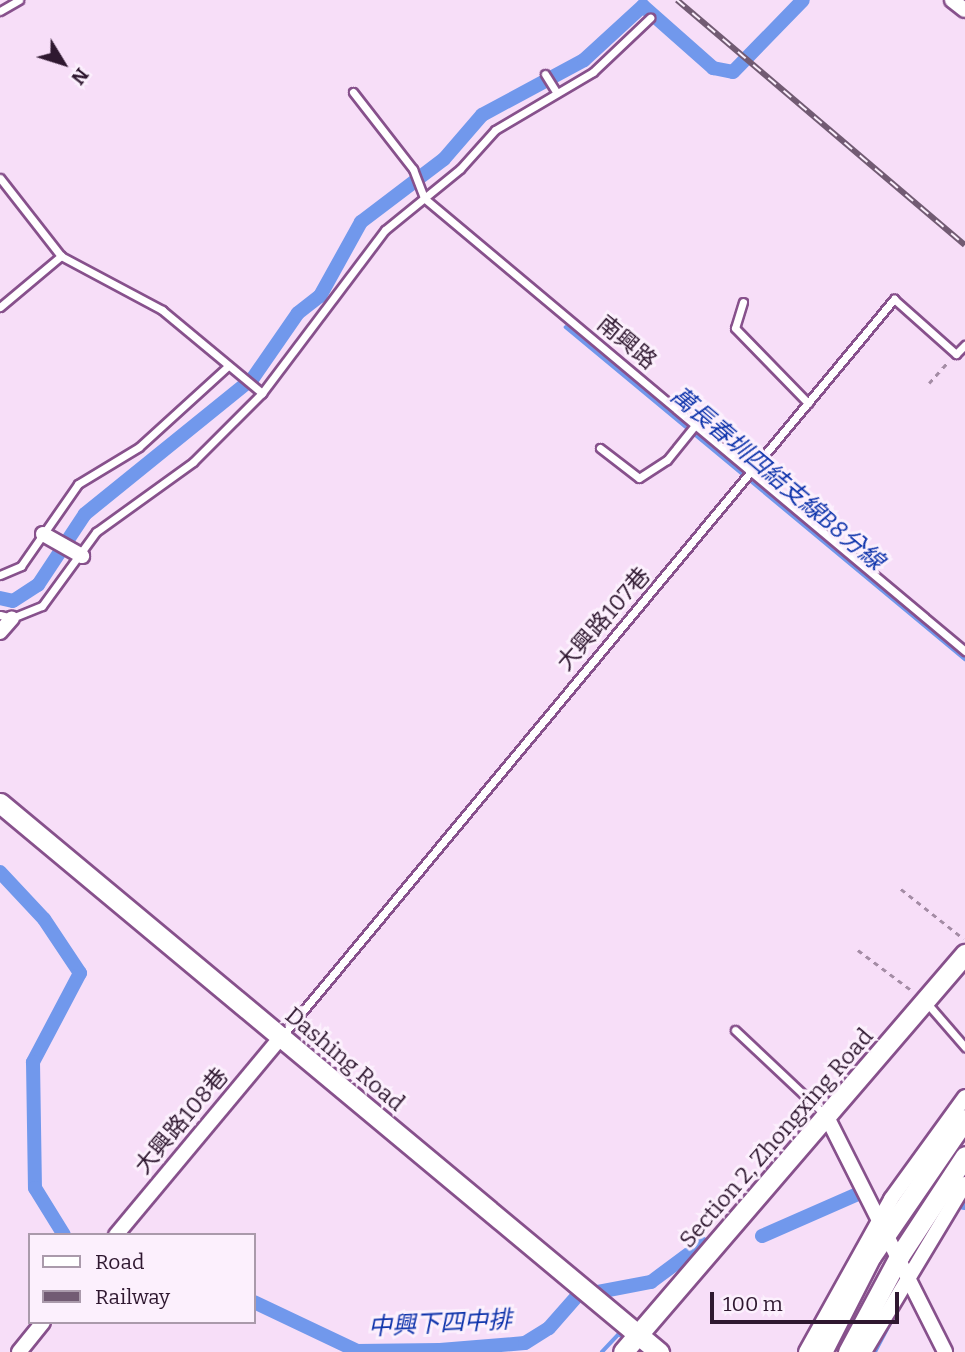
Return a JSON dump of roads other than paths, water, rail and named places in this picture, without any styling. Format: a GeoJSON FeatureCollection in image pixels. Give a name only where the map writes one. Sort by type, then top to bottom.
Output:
{"type":"FeatureCollection","features":[{"type":"Feature","properties":{"kind":"street"},"geometry":{"type":"LineString","coordinates":[[952,0],[965,10]]}},
{"type":"Feature","properties":{"kind":"street"},"geometry":{"type":"LineString","coordinates":[[43,534],[82,556]]}},
{"type":"Feature","properties":{"kind":"street"},"geometry":{"type":"LineString","coordinates":[[0,632],[6,617]]}},
{"type":"Feature","properties":{"kind":"street","name":"Dashing Road"},"geometry":{"type":"LineString","coordinates":[[0,803],[659,1352]]}},
{"type":"Feature","properties":{"kind":"street","name":"Section 2, Zhongxing Road"},"geometry":{"type":"LineString","coordinates":[[623,1352],[965,954]]}},
{"type":"Feature","properties":{"kind":"street","name":"大興路108巷"},"geometry":{"type":"LineString","coordinates":[[118,1233],[281,1037]]}},
{"type":"Feature","properties":{"kind":"street"},"geometry":{"type":"LineString","coordinates":[[806,1352],[883,1224],[965,1097]]}},
{"type":"Feature","properties":{"kind":"street"},"geometry":{"type":"LineString","coordinates":[[827,1116],[904,1264],[945,1352]]}},
{"type":"Feature","properties":{"kind":"street"},"geometry":{"type":"LineString","coordinates":[[822,1352],[883,1224],[965,1119]]}},
{"type":"Feature","properties":{"kind":"street"},"geometry":{"type":"LineString","coordinates":[[848,1352],[904,1264],[965,1156]]}},
{"type":"Feature","properties":{"kind":"street"},"geometry":{"type":"LineString","coordinates":[[864,1352],[904,1264],[965,1184]]}},
{"type":"Feature","properties":{"kind":"street"},"geometry":{"type":"LineString","coordinates":[[19,1352],[41,1324]]}},
{"type":"Feature","properties":{"kind":"lane"},"geometry":{"type":"LineString","coordinates":[[0,11],[19,0]]}},
{"type":"Feature","properties":{"kind":"lane"},"geometry":{"type":"LineString","coordinates":[[6,617],[42,606],[104,525],[193,462],[259,391],[384,230],[424,198],[495,130],[593,72],[650,18]]}},
{"type":"Feature","properties":{"kind":"lane"},"geometry":{"type":"LineString","coordinates":[[545,74],[557,93]]}},
{"type":"Feature","properties":{"kind":"lane"},"geometry":{"type":"LineString","coordinates":[[353,92],[412,169],[424,198]]}},
{"type":"Feature","properties":{"kind":"lane"},"geometry":{"type":"LineString","coordinates":[[0,178],[61,256],[162,310],[259,391]]}},
{"type":"Feature","properties":{"kind":"lane","name":"南興路"},"geometry":{"type":"LineString","coordinates":[[424,198],[965,651]]}},
{"type":"Feature","properties":{"kind":"lane"},"geometry":{"type":"LineString","coordinates":[[0,307],[61,256]]}},
{"type":"Feature","properties":{"kind":"lane","name":"大興路107巷"},"geometry":{"type":"LineString","coordinates":[[281,1037],[610,634],[635,613],[894,299],[956,354],[965,345]]}},
{"type":"Feature","properties":{"kind":"lane"},"geometry":{"type":"LineString","coordinates":[[743,302],[735,328],[808,404]]}},
{"type":"Feature","properties":{"kind":"lane"},"geometry":{"type":"LineString","coordinates":[[0,575],[21,566],[78,484],[139,447],[231,369]]}},
{"type":"Feature","properties":{"kind":"lane"},"geometry":{"type":"LineString","coordinates":[[600,449],[639,478],[667,460],[696,424]]}},
{"type":"Feature","properties":{"kind":"lane"},"geometry":{"type":"LineString","coordinates":[[926,1001],[965,1047]]}},
{"type":"Feature","properties":{"kind":"lane"},"geometry":{"type":"LineString","coordinates":[[735,1030],[827,1116]]}},
{"type":"Feature","properties":{"kind":"waterway"},"geometry":{"type":"LineString","coordinates":[[0,598],[13,601],[38,585],[85,514],[253,378],[298,313],[320,296],[361,222],[444,159],[482,115],[584,60],[643,6],[713,68],[733,72],[803,0]]}},
{"type":"Feature","properties":{"kind":"waterway","name":"萬長春圳四結支線B8分線"},"geometry":{"type":"LineString","coordinates":[[566,327],[965,659]]}},
{"type":"Feature","properties":{"kind":"waterway","name":"中興下四中排"},"geometry":{"type":"LineString","coordinates":[[0,872],[44,919],[80,973],[33,1062],[35,1188],[63,1233]]}},
{"type":"Feature","properties":{"kind":"waterway","name":"中興下四中排"},"geometry":{"type":"LineString","coordinates":[[762,1236],[860,1193]]}},
{"type":"Feature","properties":{"kind":"waterway","name":"中興下四中排"},"geometry":{"type":"LineString","coordinates":[[958,1208],[965,1198]]}},
{"type":"Feature","properties":{"kind":"waterway","name":"中興下四中排"},"geometry":{"type":"LineString","coordinates":[[598,1292],[651,1282],[702,1244]]}},
{"type":"Feature","properties":{"kind":"waterway","name":"中興下四中排"},"geometry":{"type":"LineString","coordinates":[[256,1303],[357,1351],[440,1350],[525,1343],[549,1328],[579,1294]]}},
{"type":"Feature","properties":{"kind":"waterway"},"geometry":{"type":"LineString","coordinates":[[875,1352],[895,1314]]}},
{"type":"Feature","properties":{"kind":"waterway"},"geometry":{"type":"LineString","coordinates":[[602,1352],[619,1334],[624,1338]]}},
{"type":"Feature","properties":{"kind":"railway"},"geometry":{"type":"LineString","coordinates":[[677,0],[965,245]]}}]}
